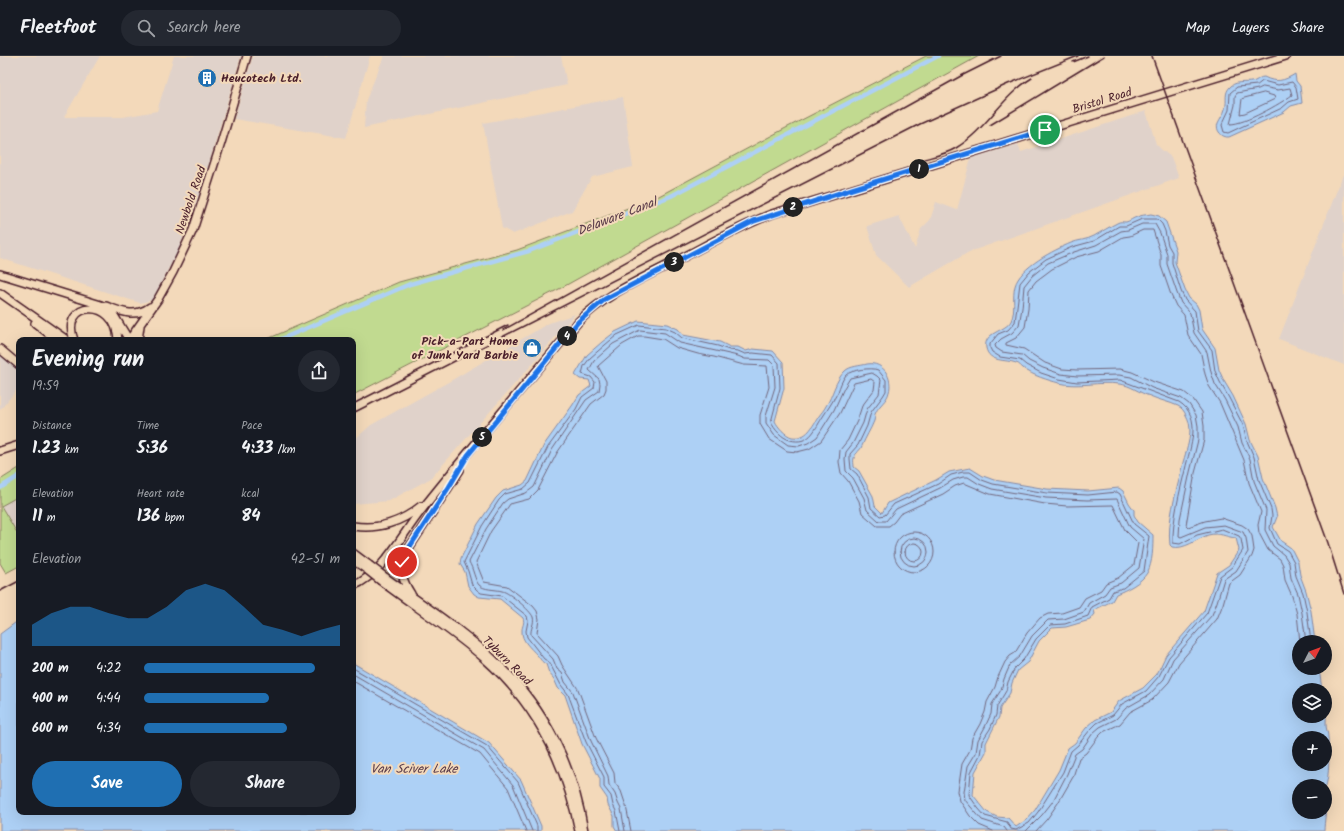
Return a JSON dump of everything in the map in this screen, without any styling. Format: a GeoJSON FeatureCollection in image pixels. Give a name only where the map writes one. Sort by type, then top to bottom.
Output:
{"type":"FeatureCollection","features":[{"type":"Feature","properties":{"kind":"main road","name":"Newbold Road"},"geometry":{"type":"LineString","coordinates":[[131,337],[155,303],[173,272],[193,230],[222,144],[247,56]]}},
{"type":"Feature","properties":{"kind":"main road","name":"Bristol Road"},"geometry":{"type":"LineString","coordinates":[[454,471],[578,322],[594,307],[617,292],[738,229],[772,214],[1286,56]]}},
{"type":"Feature","properties":{"kind":"main road"},"geometry":{"type":"LineString","coordinates":[[0,274],[133,314],[145,310],[155,303]]}},
{"type":"Feature","properties":{"kind":"main road"},"geometry":{"type":"LineString","coordinates":[[0,293],[53,337]]}},
{"type":"Feature","properties":{"kind":"main road"},"geometry":{"type":"LineString","coordinates":[[0,293],[63,337]]}},
{"type":"Feature","properties":{"kind":"main road"},"geometry":{"type":"LineString","coordinates":[[101,305],[115,317],[127,337]]}},
{"type":"Feature","properties":{"kind":"main road"},"geometry":{"type":"LineString","coordinates":[[74,337],[72,328],[74,318],[80,311],[92,308],[101,310],[109,315],[115,326],[117,337]]}},
{"type":"Feature","properties":{"kind":"main road"},"geometry":{"type":"LineString","coordinates":[[139,337],[142,322]]}},
{"type":"Feature","properties":{"kind":"main road"},"geometry":{"type":"LineString","coordinates":[[0,349],[16,362]]}},
{"type":"Feature","properties":{"kind":"main road"},"geometry":{"type":"LineString","coordinates":[[0,451],[16,446]]}},
{"type":"Feature","properties":{"kind":"main road"},"geometry":{"type":"LineString","coordinates":[[411,599],[402,577],[401,570],[405,554],[468,455]]}},
{"type":"Feature","properties":{"kind":"main road"},"geometry":{"type":"LineString","coordinates":[[356,527],[364,528],[378,526],[406,517],[426,502],[454,471]]}},
{"type":"Feature","properties":{"kind":"main road"},"geometry":{"type":"LineString","coordinates":[[356,584],[365,580],[376,570],[422,509],[454,471]]}},
{"type":"Feature","properties":{"kind":"main road"},"geometry":{"type":"LineString","coordinates":[[356,587],[372,579],[382,569],[454,471]]}},
{"type":"Feature","properties":{"kind":"main road","name":"Tyburn Road"},"geometry":{"type":"LineString","coordinates":[[356,556],[367,567],[424,609],[485,659],[509,683],[531,710],[545,734],[561,767],[572,797],[579,831]]}},
{"type":"Feature","properties":{"kind":"main road","name":"Tyburn Road"},"geometry":{"type":"LineString","coordinates":[[356,562],[367,567]]}},
{"type":"Feature","properties":{"kind":"main road","name":"Tyburn Road"},"geometry":{"type":"LineString","coordinates":[[424,609],[483,650],[513,680],[531,701],[550,731],[565,762],[579,803],[584,831]]}},
{"type":"Feature","properties":{"kind":"shaded area"},"geometry":{"type":"Polygon","coordinates":[[[0,56],[100,56],[64,117],[123,117],[157,111],[174,56],[241,56],[201,190],[178,251],[152,300],[140,303],[0,258],[0,56]]]}},
{"type":"Feature","properties":{"kind":"shaded area"},"geometry":{"type":"Polygon","coordinates":[[[253,56],[370,56],[346,138],[234,119],[253,56]]]}},
{"type":"Feature","properties":{"kind":"shaded area"},"geometry":{"type":"Polygon","coordinates":[[[384,56],[561,56],[567,85],[364,128],[366,100],[384,56]]]}},
{"type":"Feature","properties":{"kind":"shaded area"},"geometry":{"type":"Polygon","coordinates":[[[623,97],[633,167],[592,177],[572,211],[513,234],[502,228],[483,123],[623,97]]]}},
{"type":"Feature","properties":{"kind":"shaded area"},"geometry":{"type":"Polygon","coordinates":[[[1146,111],[1156,144],[1171,157],[1179,178],[969,252],[909,287],[876,255],[867,226],[899,216],[915,249],[921,229],[930,220],[936,202],[957,210],[971,158],[1018,144],[1021,152],[1146,111]]]}},
{"type":"Feature","properties":{"kind":"shaded area"},"geometry":{"type":"Polygon","coordinates":[[[1344,172],[1344,365],[1279,339],[1344,172]]]}},
{"type":"Feature","properties":{"kind":"shaded area"},"geometry":{"type":"Polygon","coordinates":[[[575,314],[431,478],[389,501],[356,504],[356,438],[371,425],[452,380],[549,323],[575,314]]]}},
{"type":"Feature","properties":{"kind":"shaded area"},"geometry":{"type":"Polygon","coordinates":[[[0,353],[16,366],[16,391],[0,410],[0,353]]]}},
{"type":"Feature","properties":{"kind":"shaded area"},"geometry":{"type":"Polygon","coordinates":[[[16,498],[16,531],[1,506],[16,498]]]}},
{"type":"Feature","properties":{"kind":"green space"},"geometry":{"type":"Polygon","coordinates":[[[926,56],[979,56],[561,288],[356,393],[356,337],[272,337],[399,282],[517,250],[657,197],[784,129],[926,56]]]}},
{"type":"Feature","properties":{"kind":"green space"},"geometry":{"type":"Polygon","coordinates":[[[16,470],[16,498],[1,506],[16,531],[16,568],[6,573],[0,563],[0,480],[16,470]]]}},
{"type":"Feature","properties":{"kind":"water"},"geometry":{"type":"Polygon","coordinates":[[[1295,74],[1296,81],[1300,86],[1302,103],[1291,106],[1284,112],[1229,137],[1222,135],[1218,131],[1217,126],[1226,106],[1226,94],[1231,86],[1237,83],[1252,82],[1263,77],[1276,81],[1295,74]]]}},
{"type":"Feature","properties":{"kind":"water"},"geometry":{"type":"Polygon","coordinates":[[[1151,214],[1159,216],[1166,222],[1176,251],[1175,262],[1185,290],[1189,298],[1196,304],[1199,310],[1202,329],[1215,348],[1219,370],[1246,424],[1250,440],[1258,456],[1263,478],[1277,517],[1273,527],[1281,541],[1291,548],[1298,562],[1300,575],[1311,611],[1314,635],[1292,635],[1292,675],[1320,675],[1321,683],[1292,683],[1292,723],[1326,723],[1327,731],[1292,731],[1292,771],[1328,771],[1328,777],[1328,779],[1292,779],[1292,819],[1325,819],[1324,831],[617,831],[614,826],[614,816],[608,805],[607,798],[600,788],[600,779],[582,744],[565,695],[558,688],[554,679],[549,673],[546,664],[529,647],[523,638],[523,618],[500,599],[479,597],[474,594],[468,586],[465,572],[460,564],[461,558],[478,524],[496,498],[503,491],[522,485],[527,481],[544,445],[579,395],[591,386],[589,380],[580,379],[575,375],[587,355],[615,332],[638,321],[667,324],[678,329],[683,335],[720,342],[730,347],[738,347],[746,351],[753,349],[773,351],[783,362],[784,388],[775,421],[782,430],[792,437],[802,436],[809,431],[831,398],[836,383],[847,369],[867,364],[878,365],[886,372],[890,382],[889,392],[887,398],[875,413],[873,424],[855,456],[854,467],[859,471],[873,496],[875,506],[882,513],[888,503],[936,480],[949,472],[970,468],[983,476],[994,480],[1047,489],[1088,491],[1119,488],[1123,491],[1134,510],[1134,515],[1138,522],[1153,535],[1152,559],[1147,573],[1137,583],[1116,594],[1112,601],[1094,610],[1095,614],[1090,620],[1066,627],[1052,628],[1039,641],[1028,662],[1018,670],[1012,683],[1010,693],[1000,708],[999,717],[986,743],[986,752],[975,772],[973,795],[987,812],[997,817],[1008,818],[1016,827],[1026,820],[1035,810],[1059,770],[1068,748],[1075,743],[1086,728],[1095,720],[1111,712],[1119,701],[1143,688],[1157,674],[1166,655],[1204,611],[1217,573],[1229,565],[1239,550],[1236,538],[1219,534],[1208,535],[1190,544],[1177,548],[1170,545],[1169,536],[1172,508],[1190,436],[1189,422],[1181,408],[1123,385],[1104,383],[1074,385],[1050,381],[1027,371],[1017,363],[994,358],[988,353],[986,348],[986,343],[991,335],[1004,328],[1011,321],[1015,286],[1023,272],[1038,260],[1056,250],[1074,242],[1091,237],[1118,222],[1126,222],[1139,216],[1151,214]]]}},
{"type":"Feature","properties":{"kind":"water","name":"Van Sciver Lake"},"geometry":{"type":"Polygon","coordinates":[[[16,622],[16,815],[356,815],[356,665],[489,743],[521,780],[541,826],[541,831],[0,831],[0,634],[16,622]]]}},
{"type":"Feature","properties":{"kind":"waterway","name":"Delaware Canal"},"geometry":{"type":"LineString","coordinates":[[286,337],[410,284],[529,251],[671,196],[938,56]]}},
{"type":"Feature","properties":{"kind":"waterway","name":"Delaware Canal"},"geometry":{"type":"LineString","coordinates":[[0,488],[16,478]]}},
{"type":"Feature","properties":{"kind":"railway"},"geometry":{"type":"LineString","coordinates":[[503,330],[961,76],[1001,56]]}},
{"type":"Feature","properties":{"kind":"railway"},"geometry":{"type":"LineString","coordinates":[[356,411],[920,124],[1008,84],[1078,56]]}},
{"type":"Feature","properties":{"kind":"railway"},"geometry":{"type":"LineString","coordinates":[[1073,62],[1088,56]]}},
{"type":"Feature","properties":{"kind":"railway"},"geometry":{"type":"LineString","coordinates":[[990,125],[1104,56]]}},
{"type":"Feature","properties":{"kind":"railway"},"geometry":{"type":"LineString","coordinates":[[1152,56],[1328,543],[1344,594]]}},
{"type":"Feature","properties":{"kind":"railway"},"geometry":{"type":"LineString","coordinates":[[924,159],[948,152],[967,141],[1021,85],[1032,78]]}},
{"type":"Feature","properties":{"kind":"railway"},"geometry":{"type":"LineString","coordinates":[[356,402],[508,325]]}},
{"type":"Feature","properties":{"kind":"railway"},"geometry":{"type":"LineString","coordinates":[[0,591],[16,583]]}},
{"type":"Feature","properties":{"kind":"place","name":"Heucotech Ltd."},"geometry":{"type":"Point","coordinates":[207,78]}},
{"type":"Feature","properties":{"kind":"place","name":"Pick-a-Part Home of Junk Yard Barbie"},"geometry":{"type":"Point","coordinates":[532,348]}},
{"type":"Feature","properties":{"kind":"route"},"geometry":{"type":"LineString","coordinates":[[402,562],[405,554],[468,455],[578,322],[605,299],[738,229],[772,214],[1045,130]]}}]}
